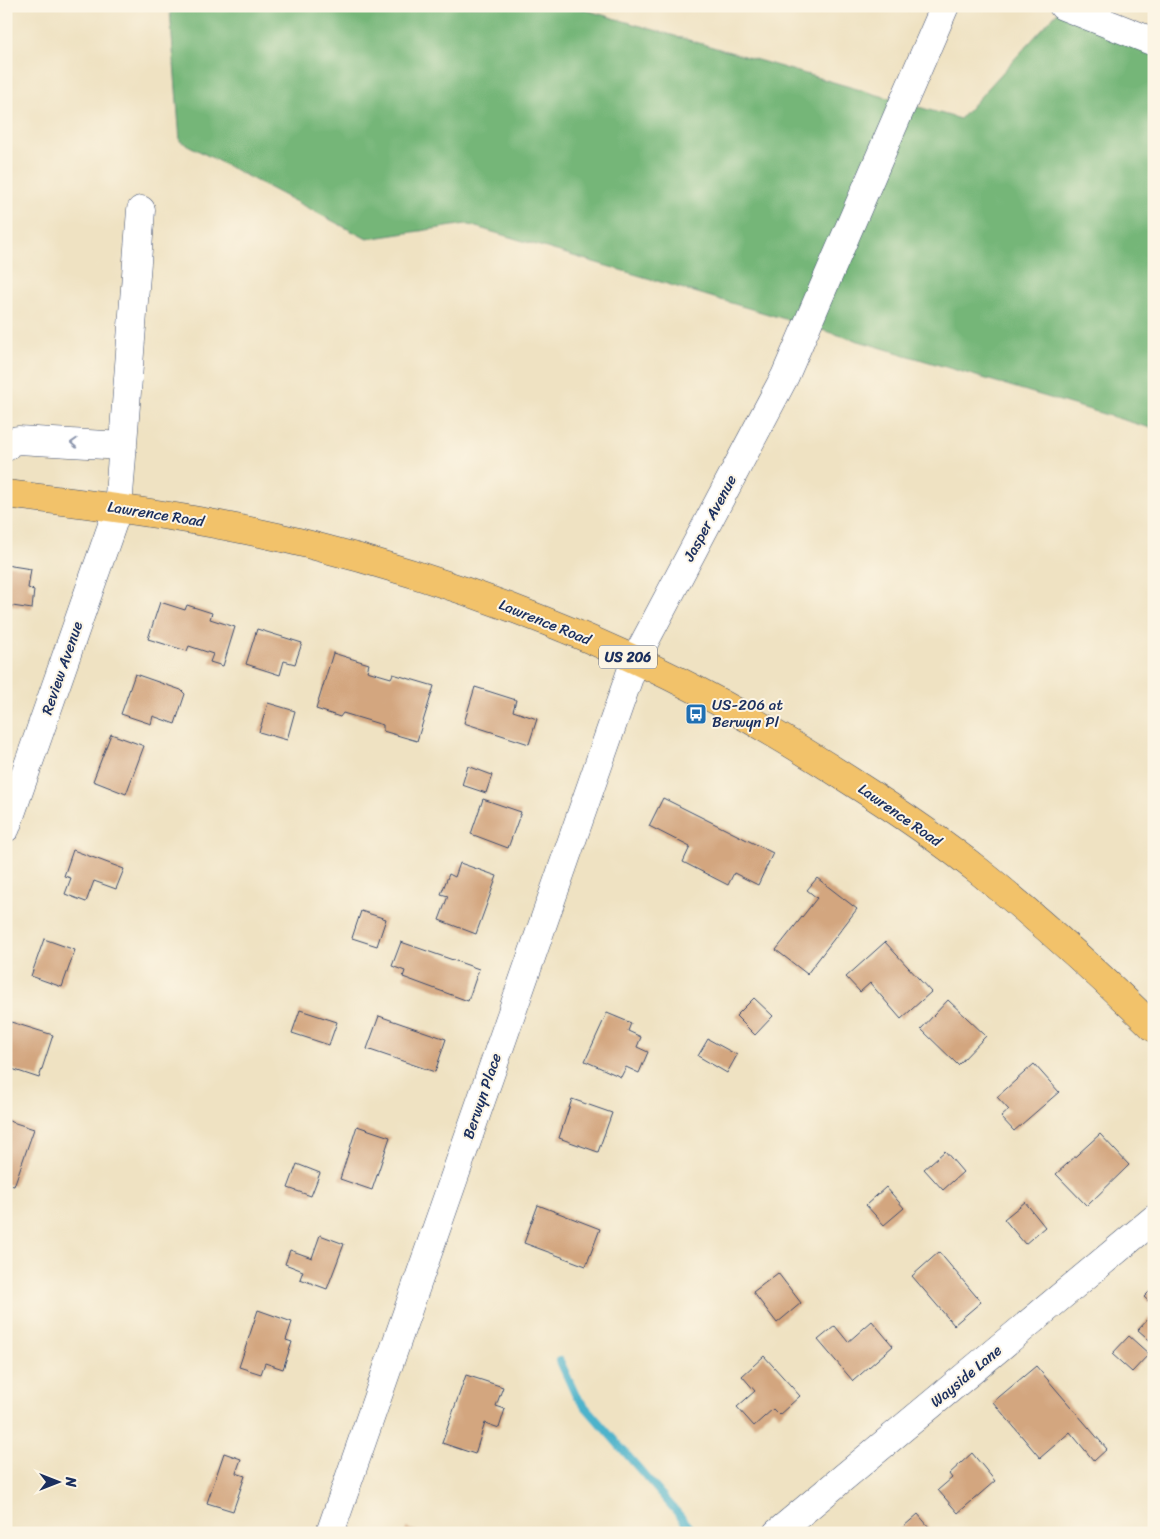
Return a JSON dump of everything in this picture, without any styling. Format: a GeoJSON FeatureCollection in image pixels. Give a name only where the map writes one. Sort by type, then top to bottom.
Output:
{"type":"FeatureCollection","features":[{"type":"Feature","properties":{"kind":"main road","name":"Lawrence Road"},"geometry":{"type":"LineString","coordinates":[[6,494],[118,508],[216,524],[299,542],[428,579],[517,610],[634,660],[717,701],[798,747],[903,815],[979,871],[1075,952],[1154,1028]]}},
{"type":"Feature","properties":{"kind":"street","name":"Jasper Avenue"},"geometry":{"type":"LineString","coordinates":[[634,660],[785,376],[944,6]]}},
{"type":"Feature","properties":{"kind":"street"},"geometry":{"type":"LineString","coordinates":[[1063,6],[1154,42]]}},
{"type":"Feature","properties":{"kind":"street","name":"Review Avenue"},"geometry":{"type":"LineString","coordinates":[[6,828],[118,508],[141,210]]}},
{"type":"Feature","properties":{"kind":"street"},"geometry":{"type":"LineString","coordinates":[[6,446],[8,443],[18,440],[123,446]]}},
{"type":"Feature","properties":{"kind":"street","name":"Berwyn Place"},"geometry":{"type":"LineString","coordinates":[[330,1533],[634,660]]}},
{"type":"Feature","properties":{"kind":"street","name":"Wayside Lane"},"geometry":{"type":"LineString","coordinates":[[777,1533],[1154,1219]]}},
{"type":"Feature","properties":{"kind":"green space"},"geometry":{"type":"Polygon","coordinates":[[[163,6],[572,6],[960,119],[1063,6],[1154,33],[1154,429],[466,224],[367,239],[180,141],[170,11],[163,6]]]}},
{"type":"Feature","properties":{"kind":"building"},"geometry":{"type":"Polygon","coordinates":[[[6,565],[31,569],[28,588],[34,590],[32,609],[6,605],[6,565]]]}},
{"type":"Feature","properties":{"kind":"building"},"geometry":{"type":"Polygon","coordinates":[[[160,602],[185,610],[187,605],[212,613],[210,619],[235,627],[223,666],[210,662],[213,654],[189,646],[187,651],[148,639],[160,602]]]}},
{"type":"Feature","properties":{"kind":"building"},"geometry":{"type":"Polygon","coordinates":[[[257,629],[302,643],[295,664],[284,661],[280,675],[246,664],[257,629]]]}},
{"type":"Feature","properties":{"kind":"building"},"geometry":{"type":"Polygon","coordinates":[[[333,653],[369,664],[367,671],[391,678],[393,674],[434,686],[417,741],[383,731],[383,725],[343,713],[340,717],[316,709],[333,653]]]}},
{"type":"Feature","properties":{"kind":"building"},"geometry":{"type":"Polygon","coordinates":[[[135,674],[181,690],[185,694],[175,724],[153,716],[151,724],[121,714],[135,674]]]}},
{"type":"Feature","properties":{"kind":"building"},"geometry":{"type":"Polygon","coordinates":[[[475,687],[516,700],[513,711],[537,719],[529,744],[464,723],[475,687]]]}},
{"type":"Feature","properties":{"kind":"building"},"geometry":{"type":"Polygon","coordinates":[[[268,703],[295,711],[287,740],[259,732],[268,703]]]}},
{"type":"Feature","properties":{"kind":"building"},"geometry":{"type":"Polygon","coordinates":[[[111,734],[144,746],[126,794],[93,781],[111,734]]]}},
{"type":"Feature","properties":{"kind":"building"},"geometry":{"type":"Polygon","coordinates":[[[468,766],[492,775],[486,793],[462,785],[468,766]]]}},
{"type":"Feature","properties":{"kind":"building"},"geometry":{"type":"Polygon","coordinates":[[[663,798],[773,853],[758,885],[734,873],[728,885],[683,862],[690,847],[649,826],[663,798]]]}},
{"type":"Feature","properties":{"kind":"building"},"geometry":{"type":"Polygon","coordinates":[[[483,799],[521,812],[508,848],[471,834],[483,799]]]}},
{"type":"Feature","properties":{"kind":"building"},"geometry":{"type":"Polygon","coordinates":[[[73,850],[124,869],[116,889],[94,881],[86,902],[65,894],[71,878],[64,876],[73,850]]]}},
{"type":"Feature","properties":{"kind":"building"},"geometry":{"type":"Polygon","coordinates":[[[460,863],[497,876],[476,934],[439,920],[448,896],[441,894],[449,874],[455,877],[460,863]]]}},
{"type":"Feature","properties":{"kind":"building"},"geometry":{"type":"Polygon","coordinates":[[[817,878],[857,909],[807,974],[776,950],[817,898],[807,890],[817,878]]]}},
{"type":"Feature","properties":{"kind":"building"},"geometry":{"type":"Polygon","coordinates":[[[361,911],[386,919],[377,946],[352,938],[361,911]]]}},
{"type":"Feature","properties":{"kind":"building"},"geometry":{"type":"Polygon","coordinates":[[[44,939],[75,950],[62,987],[31,976],[44,939]]]}},
{"type":"Feature","properties":{"kind":"building"},"geometry":{"type":"Polygon","coordinates":[[[401,942],[479,969],[468,1001],[403,977],[405,971],[392,966],[401,942]]]}},
{"type":"Feature","properties":{"kind":"building"},"geometry":{"type":"Polygon","coordinates":[[[885,942],[931,992],[901,1019],[870,983],[860,992],[846,977],[885,942]]]}},
{"type":"Feature","properties":{"kind":"building"},"geometry":{"type":"Polygon","coordinates":[[[754,998],[773,1016],[755,1035],[736,1016],[754,998]]]}},
{"type":"Feature","properties":{"kind":"building"},"geometry":{"type":"Polygon","coordinates":[[[948,1000],[986,1036],[958,1065],[921,1029],[948,1000]]]}},
{"type":"Feature","properties":{"kind":"building"},"geometry":{"type":"Polygon","coordinates":[[[300,1010],[337,1022],[329,1045],[292,1033],[300,1010]]]}},
{"type":"Feature","properties":{"kind":"building"},"geometry":{"type":"Polygon","coordinates":[[[607,1013],[631,1023],[628,1031],[641,1037],[637,1047],[648,1052],[639,1073],[626,1067],[621,1077],[585,1061],[607,1013]]]}},
{"type":"Feature","properties":{"kind":"building"},"geometry":{"type":"Polygon","coordinates":[[[379,1016],[446,1039],[435,1072],[367,1049],[379,1016]]]}},
{"type":"Feature","properties":{"kind":"building"},"geometry":{"type":"Polygon","coordinates":[[[11,1022],[53,1035],[39,1078],[6,1067],[6,1036],[11,1022]]]}},
{"type":"Feature","properties":{"kind":"building"},"geometry":{"type":"Polygon","coordinates":[[[708,1039],[737,1055],[727,1073],[698,1056],[708,1039]]]}},
{"type":"Feature","properties":{"kind":"building"},"geometry":{"type":"Polygon","coordinates":[[[1034,1064],[1059,1092],[1014,1131],[1001,1117],[1009,1110],[997,1097],[1034,1064]]]}},
{"type":"Feature","properties":{"kind":"building"},"geometry":{"type":"Polygon","coordinates":[[[572,1099],[612,1113],[598,1152],[559,1138],[572,1099]]]}},
{"type":"Feature","properties":{"kind":"building"},"geometry":{"type":"Polygon","coordinates":[[[6,1120],[34,1129],[14,1186],[6,1184],[6,1120]]]}},
{"type":"Feature","properties":{"kind":"building"},"geometry":{"type":"Polygon","coordinates":[[[357,1126],[390,1137],[372,1190],[340,1179],[357,1126]]]}},
{"type":"Feature","properties":{"kind":"building"},"geometry":{"type":"Polygon","coordinates":[[[1100,1134],[1129,1165],[1087,1206],[1056,1174],[1100,1134]]]}},
{"type":"Feature","properties":{"kind":"building"},"geometry":{"type":"Polygon","coordinates":[[[945,1151],[963,1172],[943,1190],[924,1169],[945,1151]]]}},
{"type":"Feature","properties":{"kind":"building"},"geometry":{"type":"Polygon","coordinates":[[[297,1164],[320,1173],[311,1196],[288,1188],[297,1164]]]}},
{"type":"Feature","properties":{"kind":"building"},"geometry":{"type":"Polygon","coordinates":[[[886,1187],[904,1208],[884,1225],[866,1205],[886,1187]]]}},
{"type":"Feature","properties":{"kind":"building"},"geometry":{"type":"Polygon","coordinates":[[[1025,1202],[1045,1227],[1025,1244],[1004,1219],[1025,1202]]]}},
{"type":"Feature","properties":{"kind":"building"},"geometry":{"type":"Polygon","coordinates":[[[538,1205],[600,1229],[586,1266],[524,1243],[538,1205]]]}},
{"type":"Feature","properties":{"kind":"building"},"geometry":{"type":"Polygon","coordinates":[[[320,1235],[344,1244],[327,1289],[300,1279],[303,1271],[285,1264],[290,1250],[312,1258],[320,1235]]]}},
{"type":"Feature","properties":{"kind":"building"},"geometry":{"type":"Polygon","coordinates":[[[939,1252],[981,1302],[954,1325],[912,1276],[939,1252]]]}},
{"type":"Feature","properties":{"kind":"building"},"geometry":{"type":"Polygon","coordinates":[[[778,1273],[801,1303],[777,1323],[753,1292],[778,1273]]]}},
{"type":"Feature","properties":{"kind":"building"},"geometry":{"type":"Polygon","coordinates":[[[1154,1287],[1154,1306],[1144,1297],[1154,1287]]]}},
{"type":"Feature","properties":{"kind":"building"},"geometry":{"type":"Polygon","coordinates":[[[258,1310],[292,1322],[286,1340],[292,1342],[283,1369],[265,1363],[261,1374],[239,1367],[258,1310]]]}},
{"type":"Feature","properties":{"kind":"building"},"geometry":{"type":"Polygon","coordinates":[[[1154,1313],[1154,1344],[1138,1330],[1154,1313]]]}},
{"type":"Feature","properties":{"kind":"building"},"geometry":{"type":"Polygon","coordinates":[[[872,1321],[893,1346],[853,1381],[818,1340],[835,1326],[848,1342],[872,1321]]]}},
{"type":"Feature","properties":{"kind":"building"},"geometry":{"type":"Polygon","coordinates":[[[1129,1336],[1149,1354],[1132,1372],[1112,1354],[1129,1336]]]}},
{"type":"Feature","properties":{"kind":"building"},"geometry":{"type":"Polygon","coordinates":[[[764,1356],[800,1396],[779,1415],[773,1409],[754,1426],[737,1407],[755,1391],[742,1376],[764,1356]]]}},
{"type":"Feature","properties":{"kind":"building"},"geometry":{"type":"Polygon","coordinates":[[[1036,1366],[1107,1449],[1094,1461],[1070,1432],[1040,1458],[993,1402],[1036,1366]]]}},
{"type":"Feature","properties":{"kind":"building"},"geometry":{"type":"Polygon","coordinates":[[[466,1375],[503,1387],[496,1406],[505,1409],[499,1428],[485,1423],[475,1454],[442,1443],[466,1375]]]}},
{"type":"Feature","properties":{"kind":"building"},"geometry":{"type":"Polygon","coordinates":[[[224,1453],[241,1459],[236,1473],[245,1476],[233,1511],[207,1503],[224,1453]]]}},
{"type":"Feature","properties":{"kind":"building"},"geometry":{"type":"Polygon","coordinates":[[[972,1453],[995,1481],[958,1513],[938,1490],[952,1478],[949,1474],[972,1453]]]}},
{"type":"Feature","properties":{"kind":"building"},"geometry":{"type":"Polygon","coordinates":[[[918,1514],[934,1533],[896,1533],[918,1514]]]}},
{"type":"Feature","properties":{"kind":"building"},"geometry":{"type":"Polygon","coordinates":[[[406,1528],[420,1532],[420,1533],[405,1533],[406,1528]]]}},
{"type":"Feature","properties":{"kind":"waterway"},"geometry":{"type":"LineString","coordinates":[[560,1361],[576,1396],[695,1533]]}},
{"type":"Feature","properties":{"kind":"place","name":"US-206 at Berwyn Pl"},"geometry":{"type":"Point","coordinates":[696,714]}}]}
